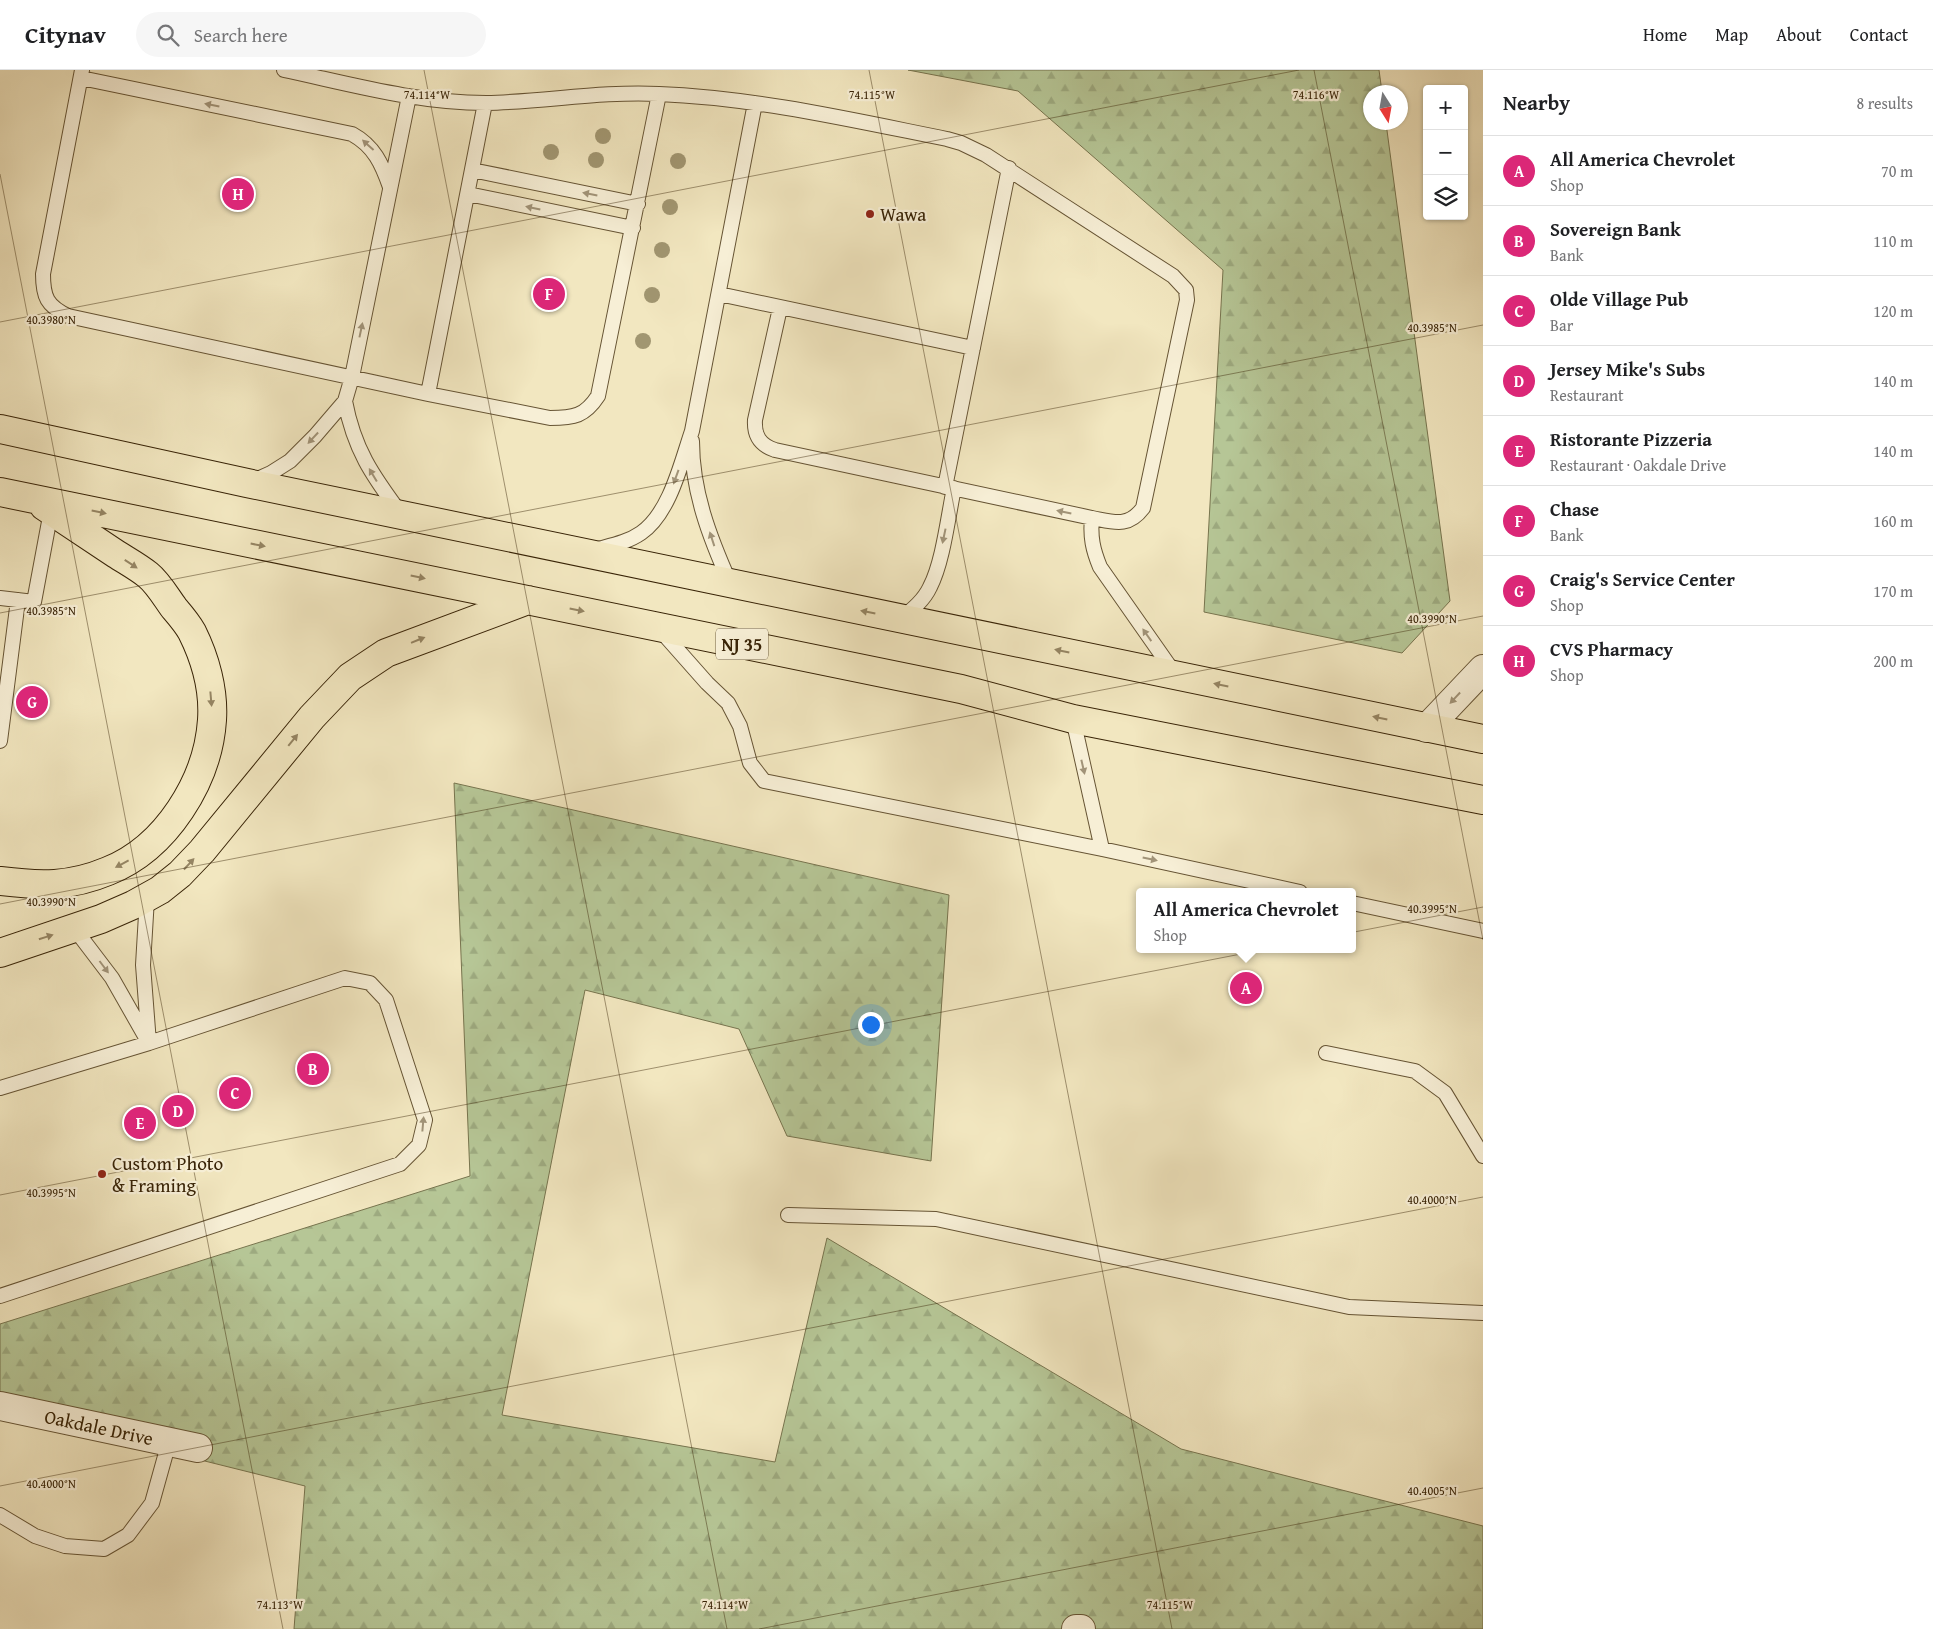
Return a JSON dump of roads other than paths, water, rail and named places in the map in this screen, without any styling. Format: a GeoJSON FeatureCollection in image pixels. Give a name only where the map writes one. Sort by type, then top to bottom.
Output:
{"type":"FeatureCollection","features":[{"type":"Feature","properties":{"kind":"highway"},"geometry":{"type":"LineString","coordinates":[[0,429],[247,483],[1483,740]]}},
{"type":"Feature","properties":{"kind":"highway","name":"NJ 35"},"geometry":{"type":"LineString","coordinates":[[0,492],[42,505],[657,626],[961,689],[1073,719],[1483,800]]}},
{"type":"Feature","properties":{"kind":"highway"},"geometry":{"type":"LineString","coordinates":[[0,881],[40,886],[76,882],[108,871],[129,860],[160,835],[184,806],[200,773],[210,735],[212,718],[211,694],[203,660],[191,630],[149,576],[42,505]]}},
{"type":"Feature","properties":{"kind":"highway"},"geometry":{"type":"LineString","coordinates":[[0,953],[133,906],[160,890],[180,874],[202,851],[312,717],[350,677],[386,653],[528,600]]}},
{"type":"Feature","properties":{"kind":"street"},"geometry":{"type":"LineString","coordinates":[[1427,728],[1483,669]]}},
{"type":"Feature","properties":{"kind":"street","name":"Oakdale Drive"},"geometry":{"type":"LineString","coordinates":[[0,1406],[198,1448]]}},
{"type":"Feature","properties":{"kind":"street"},"geometry":{"type":"LineString","coordinates":[[1076,1629],[1081,1629]]}},
{"type":"Feature","properties":{"kind":"lane"},"geometry":{"type":"LineString","coordinates":[[284,70],[409,96],[447,101],[485,103],[593,94],[659,94],[756,103],[787,107],[954,141],[974,148],[1009,168],[1173,276],[1186,290],[1187,300],[1143,508],[1137,517],[1127,522],[1092,518],[775,450],[762,444],[755,430],[755,420],[780,308]]}},
{"type":"Feature","properties":{"kind":"lane"},"geometry":{"type":"LineString","coordinates":[[390,188],[384,168],[375,152],[352,134],[81,74],[42,274],[43,288],[51,305],[68,316],[428,394],[550,418],[578,415],[590,408],[598,396],[602,382],[659,94]]}},
{"type":"Feature","properties":{"kind":"lane"},"geometry":{"type":"LineString","coordinates":[[247,483],[272,473],[290,461],[315,436],[345,401],[352,377],[409,96]]}},
{"type":"Feature","properties":{"kind":"lane"},"geometry":{"type":"LineString","coordinates":[[428,394],[485,103]]}},
{"type":"Feature","properties":{"kind":"lane"},"geometry":{"type":"LineString","coordinates":[[573,551],[594,550],[622,542],[642,533],[652,524],[661,511],[672,488],[692,431],[756,103]]}},
{"type":"Feature","properties":{"kind":"lane"},"geometry":{"type":"LineString","coordinates":[[902,618],[917,605],[929,588],[936,573],[973,348],[1009,168]]}},
{"type":"Feature","properties":{"kind":"lane"},"geometry":{"type":"LineString","coordinates":[[472,170],[638,204]]}},
{"type":"Feature","properties":{"kind":"lane"},"geometry":{"type":"LineString","coordinates":[[468,194],[633,228]]}},
{"type":"Feature","properties":{"kind":"lane"},"geometry":{"type":"LineString","coordinates":[[719,294],[973,348]]}},
{"type":"Feature","properties":{"kind":"lane"},"geometry":{"type":"LineString","coordinates":[[345,401],[356,445],[373,476],[401,514]]}},
{"type":"Feature","properties":{"kind":"lane"},"geometry":{"type":"LineString","coordinates":[[692,431],[692,457],[696,488],[715,551],[731,584]]}},
{"type":"Feature","properties":{"kind":"lane"},"geometry":{"type":"LineString","coordinates":[[0,598],[34,602],[42,505]]}},
{"type":"Feature","properties":{"kind":"lane"},"geometry":{"type":"LineString","coordinates":[[1092,518],[1092,549],[1100,568],[1175,675]]}},
{"type":"Feature","properties":{"kind":"lane"},"geometry":{"type":"LineString","coordinates":[[0,741],[18,600]]}},
{"type":"Feature","properties":{"kind":"lane"},"geometry":{"type":"LineString","coordinates":[[657,626],[707,684],[728,703],[740,726],[750,763],[764,781],[1102,849],[1282,888]]}},
{"type":"Feature","properties":{"kind":"lane"},"geometry":{"type":"LineString","coordinates":[[1073,719],[1102,849]]}},
{"type":"Feature","properties":{"kind":"lane"},"geometry":{"type":"LineString","coordinates":[[147,898],[143,965],[149,1043]]}},
{"type":"Feature","properties":{"kind":"lane"},"geometry":{"type":"LineString","coordinates":[[1356,904],[1483,931]]}},
{"type":"Feature","properties":{"kind":"lane"},"geometry":{"type":"LineString","coordinates":[[74,928],[112,978],[149,1043]]}},
{"type":"Feature","properties":{"kind":"lane"},"geometry":{"type":"LineString","coordinates":[[0,1088],[149,1043],[345,978],[370,983],[386,1000],[425,1120],[420,1145],[400,1164],[0,1296]]}},
{"type":"Feature","properties":{"kind":"lane"},"geometry":{"type":"LineString","coordinates":[[1326,1054],[1415,1071],[1445,1092],[1483,1156]]}},
{"type":"Feature","properties":{"kind":"lane"},"geometry":{"type":"LineString","coordinates":[[788,1215],[936,1219],[1349,1307],[1483,1313]]}},
{"type":"Feature","properties":{"kind":"lane"},"geometry":{"type":"LineString","coordinates":[[0,1515],[35,1536],[65,1546],[104,1549],[128,1535],[152,1503],[169,1442]]}},
{"type":"Feature","properties":{"kind":"place","name":"CVS Pharmacy"},"geometry":{"type":"Point","coordinates":[238,194]}},
{"type":"Feature","properties":{"kind":"place","name":"Wawa"},"geometry":{"type":"Point","coordinates":[870,214]}},
{"type":"Feature","properties":{"kind":"place","name":"Chase"},"geometry":{"type":"Point","coordinates":[549,294]}},
{"type":"Feature","properties":{"kind":"place","name":"Craig's Service Center"},"geometry":{"type":"Point","coordinates":[32,702]}},
{"type":"Feature","properties":{"kind":"place","name":"All America Chevrolet"},"geometry":{"type":"Point","coordinates":[1246,988]}},
{"type":"Feature","properties":{"kind":"place","name":"Sovereign Bank"},"geometry":{"type":"Point","coordinates":[313,1069]}},
{"type":"Feature","properties":{"kind":"place","name":"Olde Village Pub"},"geometry":{"type":"Point","coordinates":[235,1093]}},
{"type":"Feature","properties":{"kind":"place","name":"Jersey Mike's Subs"},"geometry":{"type":"Point","coordinates":[178,1111]}},
{"type":"Feature","properties":{"kind":"place","name":"Ristorante Pizzeria"},"geometry":{"type":"Point","coordinates":[140,1123]}},
{"type":"Feature","properties":{"kind":"place","name":"Custom Photo & Framing"},"geometry":{"type":"Point","coordinates":[102,1174]}}]}
